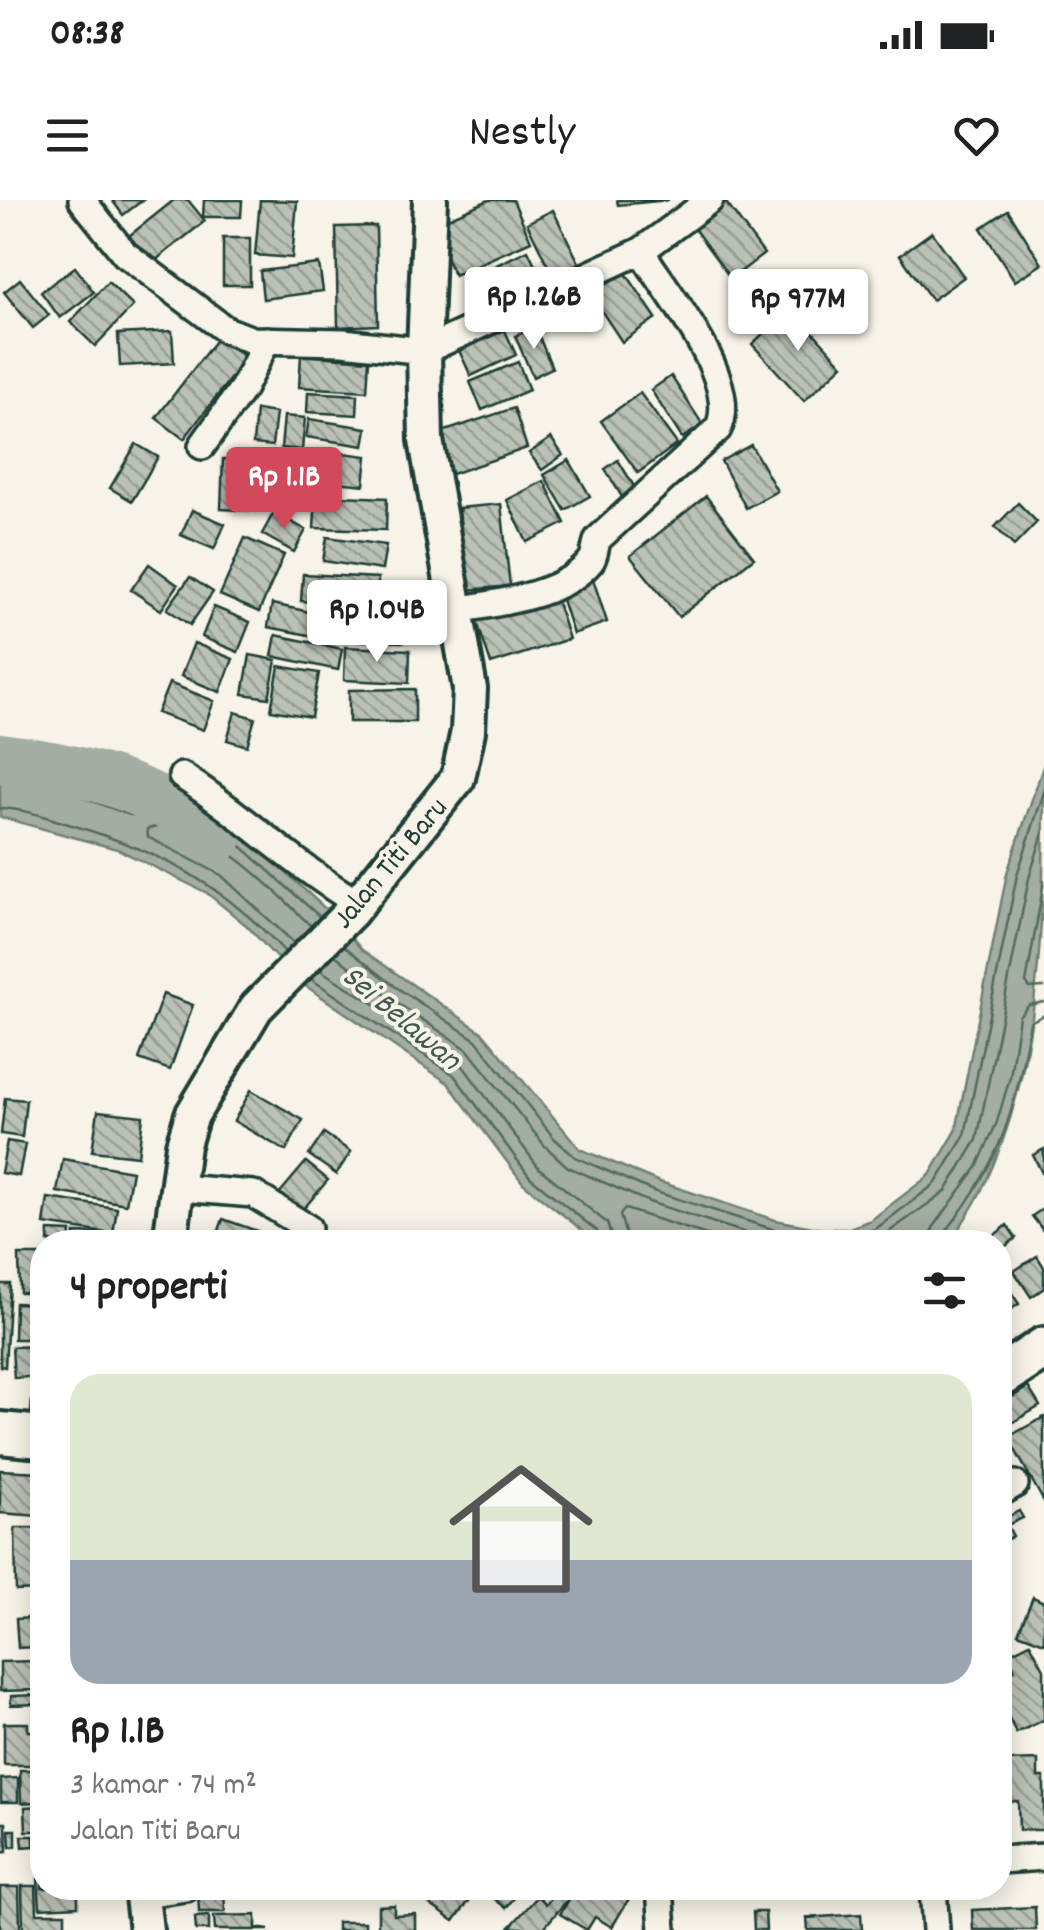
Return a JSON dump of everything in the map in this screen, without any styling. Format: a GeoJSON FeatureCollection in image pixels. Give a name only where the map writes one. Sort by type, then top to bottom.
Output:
{"type":"FeatureCollection","features":[{"type":"Feature","properties":{"kind":"main road"},"geometry":{"type":"LineString","coordinates":[[1012,1369],[1044,1348]]}},
{"type":"Feature","properties":{"kind":"main road"},"geometry":{"type":"LineString","coordinates":[[0,1433],[30,1436]]}},
{"type":"Feature","properties":{"kind":"street"},"geometry":{"type":"LineString","coordinates":[[82,200],[125,254],[226,330],[267,340],[343,342],[424,351],[640,252],[710,200]]}},
{"type":"Feature","properties":{"kind":"street","name":"Jalan Titi Baru"},"geometry":{"type":"LineString","coordinates":[[172,1230],[183,1145],[192,1114],[256,1008],[355,907],[458,778],[468,732],[470,689],[426,440],[424,351],[430,200]]}},
{"type":"Feature","properties":{"kind":"street"},"geometry":{"type":"LineString","coordinates":[[456,610],[530,598],[575,573],[593,559],[598,538],[718,429],[725,414],[722,386],[640,252]]}},
{"type":"Feature","properties":{"kind":"street"},"geometry":{"type":"LineString","coordinates":[[202,446],[243,388],[267,340]]}},
{"type":"Feature","properties":{"kind":"street"},"geometry":{"type":"LineString","coordinates":[[182,776],[231,807],[355,907]]}},
{"type":"Feature","properties":{"kind":"street"},"geometry":{"type":"LineString","coordinates":[[180,1188],[253,1194],[308,1228]]}},
{"type":"Feature","properties":{"kind":"street"},"geometry":{"type":"LineString","coordinates":[[1012,1859],[1044,1857]]}},
{"type":"Feature","properties":{"kind":"street"},"geometry":{"type":"LineString","coordinates":[[142,1900],[146,1930]]}},
{"type":"Feature","properties":{"kind":"street"},"geometry":{"type":"LineString","coordinates":[[661,1900],[663,1930]]}},
{"type":"Feature","properties":{"kind":"street"},"geometry":{"type":"LineString","coordinates":[[934,1900],[936,1930]]}},
{"type":"Feature","properties":{"kind":"water","name":"Sei Belawan"},"geometry":{"type":"Polygon","coordinates":[[[1044,764],[1039,952],[1021,1078],[1004,1138],[980,1193],[957,1230],[582,1230],[523,1183],[448,1083],[297,980],[246,925],[207,893],[117,849],[0,817],[0,770],[61,779],[132,805],[180,805],[247,837],[329,912],[362,950],[483,1033],[580,1149],[657,1181],[775,1220],[823,1229],[847,1229],[871,1220],[930,1175],[956,1131],[1007,873],[1044,764]]]}},
{"type":"Feature","properties":{"kind":"building"},"geometry":{"type":"Polygon","coordinates":[[[112,200],[143,200],[123,215],[112,200]]]}},
{"type":"Feature","properties":{"kind":"building"},"geometry":{"type":"Polygon","coordinates":[[[174,200],[188,200],[205,221],[151,264],[129,236],[174,200]]]}},
{"type":"Feature","properties":{"kind":"building"},"geometry":{"type":"Polygon","coordinates":[[[204,200],[242,200],[241,217],[203,217],[204,200]]]}},
{"type":"Feature","properties":{"kind":"building"},"geometry":{"type":"Polygon","coordinates":[[[260,200],[297,201],[292,258],[255,255],[260,200]]]}},
{"type":"Feature","properties":{"kind":"building"},"geometry":{"type":"Polygon","coordinates":[[[489,200],[513,200],[531,241],[454,275],[432,225],[489,200]]]}},
{"type":"Feature","properties":{"kind":"building"},"geometry":{"type":"Polygon","coordinates":[[[617,200],[669,200],[618,205],[617,200]]]}},
{"type":"Feature","properties":{"kind":"building"},"geometry":{"type":"Polygon","coordinates":[[[724,200],[764,254],[731,279],[690,223],[724,200]]]}},
{"type":"Feature","properties":{"kind":"building"},"geometry":{"type":"Polygon","coordinates":[[[553,210],[581,267],[555,280],[527,223],[553,210]]]}},
{"type":"Feature","properties":{"kind":"building"},"geometry":{"type":"Polygon","coordinates":[[[1008,210],[1042,264],[1015,281],[981,228],[1008,210]]]}},
{"type":"Feature","properties":{"kind":"building"},"geometry":{"type":"Polygon","coordinates":[[[376,226],[378,325],[338,327],[336,227],[376,226]]]}},
{"type":"Feature","properties":{"kind":"building"},"geometry":{"type":"Polygon","coordinates":[[[932,232],[964,277],[932,300],[900,255],[932,232]]]}},
{"type":"Feature","properties":{"kind":"building"},"geometry":{"type":"Polygon","coordinates":[[[223,238],[250,238],[250,285],[223,285],[223,238]]]}},
{"type":"Feature","properties":{"kind":"building"},"geometry":{"type":"Polygon","coordinates":[[[528,250],[547,290],[492,316],[473,276],[528,250]]]}},
{"type":"Feature","properties":{"kind":"building"},"geometry":{"type":"Polygon","coordinates":[[[319,264],[323,291],[263,299],[260,271],[319,264]]]}},
{"type":"Feature","properties":{"kind":"building"},"geometry":{"type":"Polygon","coordinates":[[[621,266],[656,318],[622,342],[587,289],[621,266]]]}},
{"type":"Feature","properties":{"kind":"building"},"geometry":{"type":"Polygon","coordinates":[[[75,267],[94,292],[60,318],[41,292],[75,267]]]}},
{"type":"Feature","properties":{"kind":"building"},"geometry":{"type":"Polygon","coordinates":[[[20,279],[49,315],[33,328],[4,292],[20,279]]]}},
{"type":"Feature","properties":{"kind":"building"},"geometry":{"type":"Polygon","coordinates":[[[108,282],[133,306],[95,346],[70,322],[108,282]]]}},
{"type":"Feature","properties":{"kind":"building"},"geometry":{"type":"Polygon","coordinates":[[[791,308],[843,365],[804,401],[752,344],[791,308]]]}},
{"type":"Feature","properties":{"kind":"building"},"geometry":{"type":"Polygon","coordinates":[[[502,324],[516,355],[471,376],[456,344],[502,324]]]}},
{"type":"Feature","properties":{"kind":"building"},"geometry":{"type":"Polygon","coordinates":[[[535,327],[552,368],[533,377],[515,336],[535,327]]]}},
{"type":"Feature","properties":{"kind":"building"},"geometry":{"type":"Polygon","coordinates":[[[172,331],[174,363],[120,366],[118,334],[172,331]]]}},
{"type":"Feature","properties":{"kind":"building"},"geometry":{"type":"Polygon","coordinates":[[[218,337],[246,358],[184,439],[156,418],[218,337]]]}},
{"type":"Feature","properties":{"kind":"building"},"geometry":{"type":"Polygon","coordinates":[[[301,355],[369,360],[367,391],[299,387],[301,355]]]}},
{"type":"Feature","properties":{"kind":"building"},"geometry":{"type":"Polygon","coordinates":[[[518,362],[529,390],[482,410],[470,382],[518,362]]]}},
{"type":"Feature","properties":{"kind":"building"},"geometry":{"type":"Polygon","coordinates":[[[671,376],[703,425],[682,438],[651,390],[671,376]]]}},
{"type":"Feature","properties":{"kind":"building"},"geometry":{"type":"Polygon","coordinates":[[[308,392],[358,395],[357,415],[307,412],[308,392]]]}},
{"type":"Feature","properties":{"kind":"building"},"geometry":{"type":"Polygon","coordinates":[[[640,393],[677,444],[638,473],[601,421],[640,393]]]}},
{"type":"Feature","properties":{"kind":"building"},"geometry":{"type":"Polygon","coordinates":[[[514,408],[527,448],[449,475],[436,434],[514,408]]]}},
{"type":"Feature","properties":{"kind":"building"},"geometry":{"type":"Polygon","coordinates":[[[256,410],[276,413],[272,446],[253,444],[256,410]]]}},
{"type":"Feature","properties":{"kind":"building"},"geometry":{"type":"Polygon","coordinates":[[[284,416],[305,418],[302,450],[281,448],[284,416]]]}},
{"type":"Feature","properties":{"kind":"building"},"geometry":{"type":"Polygon","coordinates":[[[309,419],[367,428],[364,446],[306,437],[309,419]]]}},
{"type":"Feature","properties":{"kind":"building"},"geometry":{"type":"Polygon","coordinates":[[[551,438],[563,455],[542,470],[529,453],[551,438]]]}},
{"type":"Feature","properties":{"kind":"building"},"geometry":{"type":"Polygon","coordinates":[[[136,444],[158,457],[132,501],[110,488],[136,444]]]}},
{"type":"Feature","properties":{"kind":"building"},"geometry":{"type":"Polygon","coordinates":[[[751,445],[777,491],[746,508],[721,461],[751,445]]]}},
{"type":"Feature","properties":{"kind":"building"},"geometry":{"type":"Polygon","coordinates":[[[319,450],[367,456],[364,485],[316,480],[319,450]]]}},
{"type":"Feature","properties":{"kind":"building"},"geometry":{"type":"Polygon","coordinates":[[[223,459],[261,461],[258,511],[221,509],[223,459]]]}},
{"type":"Feature","properties":{"kind":"building"},"geometry":{"type":"Polygon","coordinates":[[[569,460],[590,496],[565,510],[544,475],[569,460]]]}},
{"type":"Feature","properties":{"kind":"building"},"geometry":{"type":"Polygon","coordinates":[[[618,460],[635,488],[622,497],[605,469],[618,460]]]}},
{"type":"Feature","properties":{"kind":"building"},"geometry":{"type":"Polygon","coordinates":[[[544,481],[565,523],[527,542],[507,500],[544,481]]]}},
{"type":"Feature","properties":{"kind":"building"},"geometry":{"type":"Polygon","coordinates":[[[316,495],[387,498],[386,530],[314,528],[316,495]]]}},
{"type":"Feature","properties":{"kind":"building"},"geometry":{"type":"Polygon","coordinates":[[[706,496],[754,558],[679,617],[630,556],[706,496]]]}},
{"type":"Feature","properties":{"kind":"building"},"geometry":{"type":"Polygon","coordinates":[[[1018,503],[1037,522],[1014,546],[995,527],[1018,503]]]}},
{"type":"Feature","properties":{"kind":"building"},"geometry":{"type":"Polygon","coordinates":[[[501,504],[510,586],[467,590],[459,508],[501,504]]]}},
{"type":"Feature","properties":{"kind":"building"},"geometry":{"type":"Polygon","coordinates":[[[192,510],[225,524],[214,549],[181,535],[192,510]]]}},
{"type":"Feature","properties":{"kind":"building"},"geometry":{"type":"Polygon","coordinates":[[[274,512],[306,530],[294,552],[262,534],[274,512]]]}},
{"type":"Feature","properties":{"kind":"building"},"geometry":{"type":"Polygon","coordinates":[[[327,537],[386,545],[382,570],[323,561],[327,537]]]}},
{"type":"Feature","properties":{"kind":"building"},"geometry":{"type":"Polygon","coordinates":[[[245,538],[284,555],[259,612],[220,595],[245,538]]]}},
{"type":"Feature","properties":{"kind":"building"},"geometry":{"type":"Polygon","coordinates":[[[149,564],[178,585],[161,610],[131,590],[149,564]]]}},
{"type":"Feature","properties":{"kind":"building"},"geometry":{"type":"Polygon","coordinates":[[[303,574],[378,578],[377,605],[301,601],[303,574]]]}},
{"type":"Feature","properties":{"kind":"building"},"geometry":{"type":"Polygon","coordinates":[[[592,576],[607,622],[573,634],[558,587],[592,576]]]}},
{"type":"Feature","properties":{"kind":"building"},"geometry":{"type":"Polygon","coordinates":[[[190,577],[213,592],[190,625],[167,609],[190,577]]]}},
{"type":"Feature","properties":{"kind":"building"},"geometry":{"type":"Polygon","coordinates":[[[554,593],[569,639],[491,664],[476,619],[554,593]]]}},
{"type":"Feature","properties":{"kind":"building"},"geometry":{"type":"Polygon","coordinates":[[[272,604],[324,615],[319,637],[268,627],[272,604]]]}},
{"type":"Feature","properties":{"kind":"building"},"geometry":{"type":"Polygon","coordinates":[[[214,607],[250,622],[238,652],[202,637],[214,607]]]}},
{"type":"Feature","properties":{"kind":"building"},"geometry":{"type":"Polygon","coordinates":[[[338,610],[405,612],[404,642],[337,640],[338,610]]]}},
{"type":"Feature","properties":{"kind":"building"},"geometry":{"type":"Polygon","coordinates":[[[276,635],[342,649],[338,670],[272,656],[276,635]]]}},
{"type":"Feature","properties":{"kind":"building"},"geometry":{"type":"Polygon","coordinates":[[[194,643],[233,659],[220,692],[181,676],[194,643]]]}},
{"type":"Feature","properties":{"kind":"building"},"geometry":{"type":"Polygon","coordinates":[[[345,647],[410,650],[409,683],[344,680],[345,647]]]}},
{"type":"Feature","properties":{"kind":"building"},"geometry":{"type":"Polygon","coordinates":[[[250,655],[276,660],[269,698],[243,694],[250,655]]]}},
{"type":"Feature","properties":{"kind":"building"},"geometry":{"type":"Polygon","coordinates":[[[279,666],[319,673],[311,717],[271,710],[279,666]]]}},
{"type":"Feature","properties":{"kind":"building"},"geometry":{"type":"Polygon","coordinates":[[[169,683],[214,701],[203,730],[157,713],[169,683]]]}},
{"type":"Feature","properties":{"kind":"building"},"geometry":{"type":"Polygon","coordinates":[[[415,689],[415,722],[349,722],[349,690],[415,689]]]}},
{"type":"Feature","properties":{"kind":"building"},"geometry":{"type":"Polygon","coordinates":[[[235,712],[255,718],[247,746],[227,740],[235,712]]]}},
{"type":"Feature","properties":{"kind":"building"},"geometry":{"type":"Polygon","coordinates":[[[163,994],[193,1005],[170,1070],[139,1059],[163,994]]]}},
{"type":"Feature","properties":{"kind":"building"},"geometry":{"type":"Polygon","coordinates":[[[251,1090],[303,1120],[286,1151],[234,1121],[251,1090]]]}},
{"type":"Feature","properties":{"kind":"building"},"geometry":{"type":"Polygon","coordinates":[[[5,1098],[26,1100],[22,1137],[1,1134],[5,1098]]]}},
{"type":"Feature","properties":{"kind":"building"},"geometry":{"type":"Polygon","coordinates":[[[98,1111],[143,1116],[138,1156],[92,1151],[98,1111]]]}},
{"type":"Feature","properties":{"kind":"building"},"geometry":{"type":"Polygon","coordinates":[[[324,1133],[351,1152],[336,1174],[309,1155],[324,1133]]]}},
{"type":"Feature","properties":{"kind":"building"},"geometry":{"type":"Polygon","coordinates":[[[7,1141],[25,1144],[19,1176],[1,1173],[7,1141]]]}},
{"type":"Feature","properties":{"kind":"building"},"geometry":{"type":"Polygon","coordinates":[[[1044,1149],[1044,1174],[1043,1175],[1033,1155],[1044,1149]]]}},
{"type":"Feature","properties":{"kind":"building"},"geometry":{"type":"Polygon","coordinates":[[[63,1159],[132,1171],[126,1204],[57,1192],[63,1159]]]}},
{"type":"Feature","properties":{"kind":"building"},"geometry":{"type":"Polygon","coordinates":[[[306,1162],[328,1180],[300,1213],[278,1195],[306,1162]]]}},
{"type":"Feature","properties":{"kind":"building"},"geometry":{"type":"Polygon","coordinates":[[[48,1198],[117,1208],[114,1230],[44,1224],[48,1198]]]}},
{"type":"Feature","properties":{"kind":"building"},"geometry":{"type":"Polygon","coordinates":[[[1044,1208],[1044,1232],[1032,1216],[1044,1208]]]}},
{"type":"Feature","properties":{"kind":"building"},"geometry":{"type":"Polygon","coordinates":[[[223,1219],[254,1230],[219,1230],[223,1219]]]}},
{"type":"Feature","properties":{"kind":"building"},"geometry":{"type":"Polygon","coordinates":[[[19,1255],[30,1255],[30,1293],[20,1293],[19,1255]]]}},
{"type":"Feature","properties":{"kind":"building"},"geometry":{"type":"Polygon","coordinates":[[[1037,1256],[1044,1267],[1044,1288],[1031,1297],[1014,1271],[1037,1256]]]}},
{"type":"Feature","properties":{"kind":"building"},"geometry":{"type":"Polygon","coordinates":[[[0,1284],[10,1284],[5,1367],[0,1366],[0,1284]]]}},
{"type":"Feature","properties":{"kind":"building"},"geometry":{"type":"Polygon","coordinates":[[[15,1303],[30,1304],[30,1339],[14,1339],[15,1303]]]}},
{"type":"Feature","properties":{"kind":"building"},"geometry":{"type":"Polygon","coordinates":[[[30,1346],[30,1377],[14,1378],[12,1347],[30,1346]]]}},
{"type":"Feature","properties":{"kind":"building"},"geometry":{"type":"Polygon","coordinates":[[[1028,1387],[1040,1406],[1012,1423],[1012,1397],[1028,1387]]]}},
{"type":"Feature","properties":{"kind":"building"},"geometry":{"type":"Polygon","coordinates":[[[1044,1417],[1044,1502],[1012,1444],[1012,1435],[1044,1417]]]}},
{"type":"Feature","properties":{"kind":"building"},"geometry":{"type":"Polygon","coordinates":[[[0,1470],[30,1471],[30,1515],[0,1513],[0,1470]]]}},
{"type":"Feature","properties":{"kind":"building"},"geometry":{"type":"Polygon","coordinates":[[[1019,1511],[1023,1518],[1012,1523],[1012,1515],[1019,1511]]]}},
{"type":"Feature","properties":{"kind":"building"},"geometry":{"type":"Polygon","coordinates":[[[15,1528],[30,1528],[30,1590],[16,1591],[15,1528]]]}},
{"type":"Feature","properties":{"kind":"building"},"geometry":{"type":"Polygon","coordinates":[[[1033,1597],[1044,1602],[1044,1643],[1018,1633],[1033,1597]]]}},
{"type":"Feature","properties":{"kind":"building"},"geometry":{"type":"Polygon","coordinates":[[[30,1618],[30,1647],[18,1648],[16,1619],[30,1618]]]}},
{"type":"Feature","properties":{"kind":"building"},"geometry":{"type":"Polygon","coordinates":[[[1030,1643],[1044,1669],[1044,1720],[1016,1733],[1012,1724],[1012,1652],[1030,1643]]]}},
{"type":"Feature","properties":{"kind":"building"},"geometry":{"type":"Polygon","coordinates":[[[30,1661],[30,1690],[0,1691],[0,1662],[30,1661]]]}},
{"type":"Feature","properties":{"kind":"building"},"geometry":{"type":"Polygon","coordinates":[[[30,1695],[30,1704],[11,1705],[11,1696],[30,1695]]]}},
{"type":"Feature","properties":{"kind":"building"},"geometry":{"type":"Polygon","coordinates":[[[4,1723],[28,1723],[30,1765],[4,1765],[4,1723]]]}},
{"type":"Feature","properties":{"kind":"building"},"geometry":{"type":"Polygon","coordinates":[[[1038,1760],[1038,1777],[1044,1777],[1044,1830],[1019,1830],[1018,1801],[1012,1801],[1012,1761],[1038,1760]]]}},
{"type":"Feature","properties":{"kind":"building"},"geometry":{"type":"Polygon","coordinates":[[[20,1770],[30,1770],[30,1802],[21,1803],[20,1770]]]}},
{"type":"Feature","properties":{"kind":"building"},"geometry":{"type":"Polygon","coordinates":[[[18,1778],[18,1802],[1,1802],[1,1779],[18,1778]]]}},
{"type":"Feature","properties":{"kind":"building"},"geometry":{"type":"Polygon","coordinates":[[[25,1807],[30,1807],[30,1831],[26,1831],[25,1807]]]}},
{"type":"Feature","properties":{"kind":"building"},"geometry":{"type":"Polygon","coordinates":[[[0,1823],[6,1823],[7,1852],[0,1853],[0,1823]]]}},
{"type":"Feature","properties":{"kind":"building"},"geometry":{"type":"Polygon","coordinates":[[[9,1830],[16,1830],[16,1846],[10,1847],[9,1830]]]}},
{"type":"Feature","properties":{"kind":"building"},"geometry":{"type":"Polygon","coordinates":[[[22,1836],[30,1836],[30,1846],[23,1847],[22,1836]]]}},
{"type":"Feature","properties":{"kind":"building"},"geometry":{"type":"Polygon","coordinates":[[[22,1886],[30,1886],[30,1900],[37,1900],[37,1913],[65,1913],[65,1929],[23,1930],[22,1886]]]}},
{"type":"Feature","properties":{"kind":"building"},"geometry":{"type":"Polygon","coordinates":[[[0,1887],[19,1887],[20,1930],[0,1930],[0,1887]]]}},
{"type":"Feature","properties":{"kind":"building"},"geometry":{"type":"Polygon","coordinates":[[[39,1900],[78,1900],[78,1906],[40,1908],[39,1900]]]}},
{"type":"Feature","properties":{"kind":"building"},"geometry":{"type":"Polygon","coordinates":[[[198,1900],[224,1900],[225,1912],[199,1912],[198,1900]]]}},
{"type":"Feature","properties":{"kind":"building"},"geometry":{"type":"Polygon","coordinates":[[[423,1900],[469,1901],[454,1921],[423,1900]]]}},
{"type":"Feature","properties":{"kind":"building"},"geometry":{"type":"Polygon","coordinates":[[[496,1900],[512,1900],[506,1908],[496,1900]]]}},
{"type":"Feature","properties":{"kind":"building"},"geometry":{"type":"Polygon","coordinates":[[[534,1900],[546,1904],[550,1900],[567,1900],[542,1930],[510,1927],[534,1900]]]}},
{"type":"Feature","properties":{"kind":"building"},"geometry":{"type":"Polygon","coordinates":[[[569,1900],[628,1900],[612,1927],[595,1917],[587,1930],[560,1914],[569,1900]]]}},
{"type":"Feature","properties":{"kind":"building"},"geometry":{"type":"Polygon","coordinates":[[[394,1905],[394,1915],[415,1914],[415,1930],[378,1930],[378,1906],[394,1905]]]}},
{"type":"Feature","properties":{"kind":"building"},"geometry":{"type":"Polygon","coordinates":[[[1035,1907],[1036,1930],[973,1930],[972,1910],[1035,1907]]]}},
{"type":"Feature","properties":{"kind":"building"},"geometry":{"type":"Polygon","coordinates":[[[753,1912],[765,1912],[766,1930],[754,1930],[753,1912]]]}},
{"type":"Feature","properties":{"kind":"building"},"geometry":{"type":"Polygon","coordinates":[[[861,1914],[862,1930],[808,1930],[807,1918],[861,1914]]]}},
{"type":"Feature","properties":{"kind":"building"},"geometry":{"type":"Polygon","coordinates":[[[256,1915],[256,1928],[269,1930],[215,1930],[214,1916],[256,1915]]]}},
{"type":"Feature","properties":{"kind":"building"},"geometry":{"type":"Polygon","coordinates":[[[209,1916],[209,1930],[196,1930],[195,1917],[209,1916]]]}},
{"type":"Feature","properties":{"kind":"building"},"geometry":{"type":"Polygon","coordinates":[[[337,1922],[365,1922],[365,1930],[337,1930],[337,1922]]]}},
{"type":"Feature","properties":{"kind":"waterway","name":"Sei Belawan"},"geometry":{"type":"LineString","coordinates":[[0,758],[58,767],[115,782],[168,805],[217,838]]}}]}
